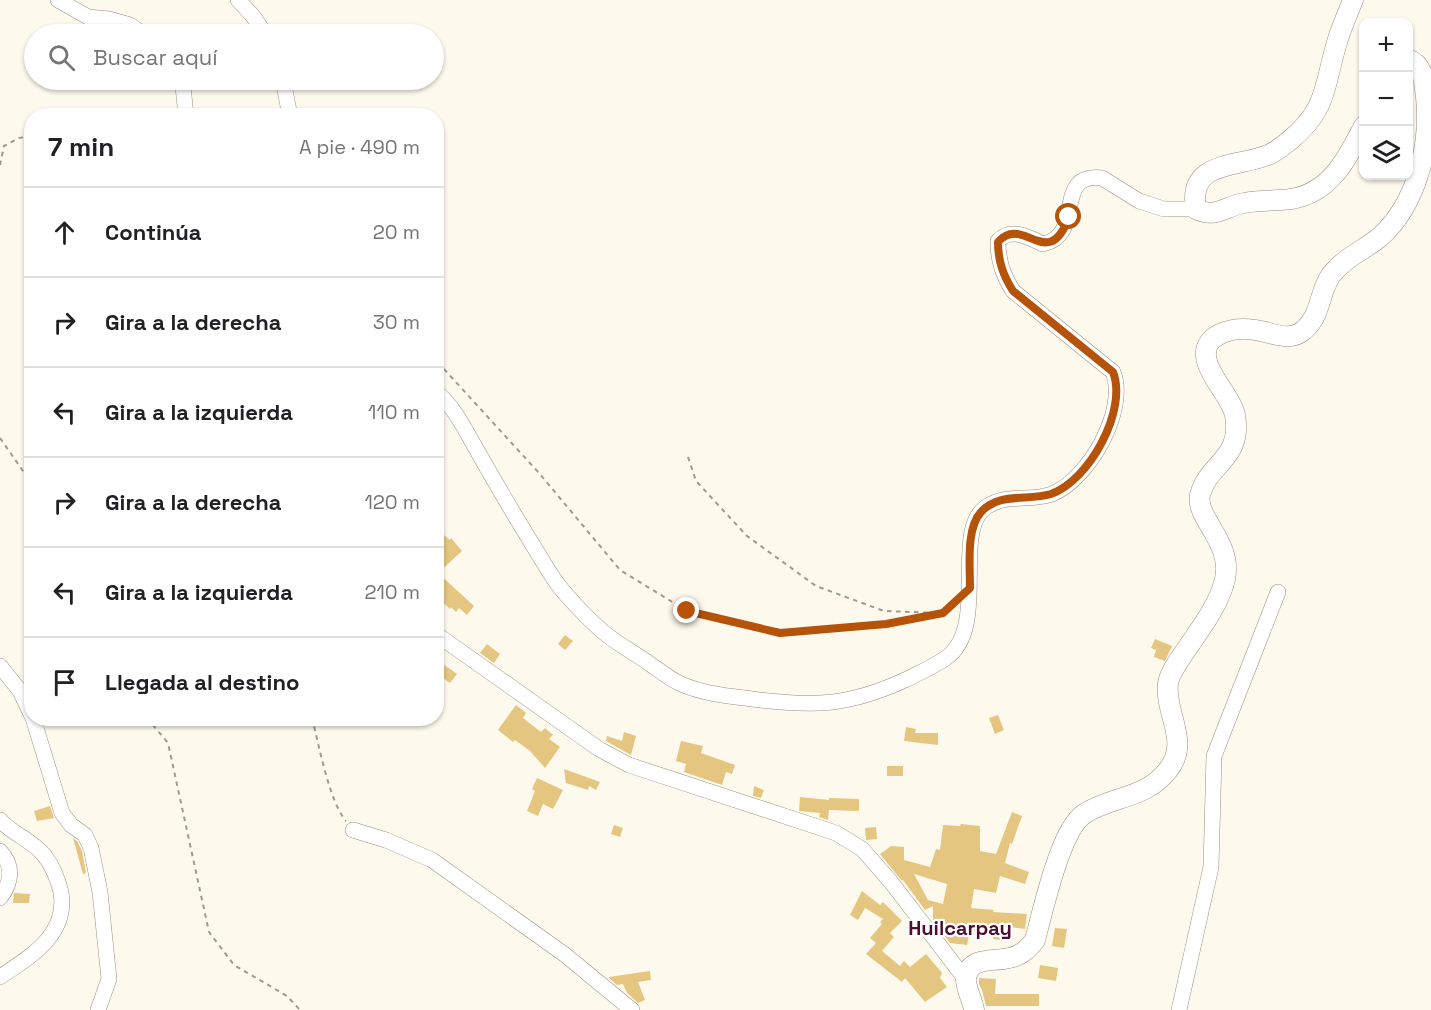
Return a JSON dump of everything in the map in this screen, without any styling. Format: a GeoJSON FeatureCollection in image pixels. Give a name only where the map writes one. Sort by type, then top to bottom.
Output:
{"type":"FeatureCollection","features":[{"type":"Feature","properties":{"kind":"main road"},"geometry":{"type":"LineString","coordinates":[[1353,0],[1338,39],[1324,96],[1315,114],[1303,129],[1272,154],[1217,168],[1204,176],[1194,189],[1196,209],[1204,213],[1215,213],[1243,203],[1294,198],[1316,191],[1339,170],[1359,135]]}},
{"type":"Feature","properties":{"kind":"main road"},"geometry":{"type":"LineString","coordinates":[[974,1010],[966,980],[972,966],[987,959],[1008,959],[1028,949],[1035,940],[1066,839],[1081,816],[1140,792],[1159,781],[1170,768],[1177,753],[1178,736],[1168,682],[1177,663],[1221,594],[1226,577],[1227,560],[1223,548],[1201,509],[1200,496],[1206,482],[1229,453],[1235,438],[1235,415],[1230,401],[1206,360],[1206,349],[1210,340],[1229,331],[1257,330],[1294,336],[1303,331],[1314,319],[1329,277],[1341,265],[1380,236],[1401,212],[1421,172],[1428,141],[1427,102],[1422,71],[1417,62],[1413,61]]}},
{"type":"Feature","properties":{"kind":"street"},"geometry":{"type":"LineString","coordinates":[[58,0],[88,17],[109,19],[126,24]]}},
{"type":"Feature","properties":{"kind":"street"},"geometry":{"type":"LineString","coordinates":[[238,0],[259,24]]}},
{"type":"Feature","properties":{"kind":"street"},"geometry":{"type":"LineString","coordinates":[[183,90],[185,108]]}},
{"type":"Feature","properties":{"kind":"street"},"geometry":{"type":"LineString","coordinates":[[286,90],[289,108]]}},
{"type":"Feature","properties":{"kind":"street"},"geometry":{"type":"LineString","coordinates":[[444,398],[556,582],[604,634],[680,683],[711,694],[796,705],[840,702],[877,693],[932,667],[950,655],[964,637],[970,588],[972,531],[976,518],[983,509],[993,503],[1012,498],[1034,498],[1053,493],[1073,481],[1089,464],[1109,425],[1117,388],[1113,372],[1013,291],[1004,277],[998,256],[998,242],[1009,234],[1025,235],[1043,244],[1054,239],[1064,231],[1067,224],[1074,188],[1087,179],[1095,177],[1102,178],[1138,201],[1164,209],[1196,209]]}},
{"type":"Feature","properties":{"kind":"street"},"geometry":{"type":"LineString","coordinates":[[1179,1010],[1211,867],[1214,756],[1278,592]]}},
{"type":"Feature","properties":{"kind":"street"},"geometry":{"type":"LineString","coordinates":[[444,640],[599,749],[629,765],[836,833],[861,849],[891,882],[966,980]]}},
{"type":"Feature","properties":{"kind":"street"},"geometry":{"type":"LineString","coordinates":[[0,666],[24,700]]}},
{"type":"Feature","properties":{"kind":"street"},"geometry":{"type":"LineString","coordinates":[[35,726],[62,813],[71,825],[85,835],[91,848],[100,892],[109,980],[98,1010]]}},
{"type":"Feature","properties":{"kind":"street"},"geometry":{"type":"LineString","coordinates":[[0,820],[7,828],[44,855],[58,881],[63,906],[59,924],[44,944],[0,977]]}},
{"type":"Feature","properties":{"kind":"street"},"geometry":{"type":"LineString","coordinates":[[353,830],[386,840],[432,860],[564,954],[632,1010]]}},
{"type":"Feature","properties":{"kind":"street"},"geometry":{"type":"LineString","coordinates":[[0,851],[8,859],[10,875],[0,898]]}},
{"type":"Feature","properties":{"kind":"path"},"geometry":{"type":"LineString","coordinates":[[0,165],[4,146],[24,137]]}},
{"type":"Feature","properties":{"kind":"path"},"geometry":{"type":"LineString","coordinates":[[444,369],[539,473],[621,570],[687,611],[780,633],[886,624],[943,613],[970,588]]}},
{"type":"Feature","properties":{"kind":"path"},"geometry":{"type":"LineString","coordinates":[[0,438],[24,472]]}},
{"type":"Feature","properties":{"kind":"path"},"geometry":{"type":"LineString","coordinates":[[688,457],[696,481],[747,536],[816,586],[884,611],[943,613]]}},
{"type":"Feature","properties":{"kind":"path"},"geometry":{"type":"LineString","coordinates":[[154,726],[168,743],[209,932],[234,965],[287,996],[300,1010]]}},
{"type":"Feature","properties":{"kind":"path"},"geometry":{"type":"LineString","coordinates":[[314,726],[325,770],[340,814],[353,830]]}},
{"type":"Feature","properties":{"kind":"building"},"geometry":{"type":"Polygon","coordinates":[[[444,535],[450,540],[451,538],[462,551],[444,568],[444,535]]]}},
{"type":"Feature","properties":{"kind":"building"},"geometry":{"type":"Polygon","coordinates":[[[444,578],[474,606],[467,615],[459,608],[456,612],[451,607],[450,609],[444,603],[444,578]]]}},
{"type":"Feature","properties":{"kind":"building"},"geometry":{"type":"Polygon","coordinates":[[[565,635],[573,641],[565,650],[558,644],[565,635]]]}},
{"type":"Feature","properties":{"kind":"building"},"geometry":{"type":"Polygon","coordinates":[[[1155,639],[1172,646],[1165,661],[1154,657],[1156,650],[1151,648],[1155,639]]]}},
{"type":"Feature","properties":{"kind":"building"},"geometry":{"type":"Polygon","coordinates":[[[487,644],[500,654],[494,663],[480,653],[487,644]]]}},
{"type":"Feature","properties":{"kind":"building"},"geometry":{"type":"Polygon","coordinates":[[[444,665],[457,674],[450,683],[444,679],[444,665]]]}},
{"type":"Feature","properties":{"kind":"building"},"geometry":{"type":"Polygon","coordinates":[[[516,705],[526,713],[523,718],[541,732],[545,728],[553,735],[549,739],[560,747],[545,768],[530,751],[515,740],[513,742],[498,730],[516,705]]]}},
{"type":"Feature","properties":{"kind":"building"},"geometry":{"type":"Polygon","coordinates":[[[998,715],[1004,730],[995,734],[989,718],[998,715]]]}},
{"type":"Feature","properties":{"kind":"building"},"geometry":{"type":"Polygon","coordinates":[[[906,727],[916,729],[915,733],[938,733],[938,745],[904,741],[906,727]]]}},
{"type":"Feature","properties":{"kind":"building"},"geometry":{"type":"Polygon","coordinates":[[[624,732],[636,736],[631,755],[606,741],[607,736],[622,741],[624,732]]]}},
{"type":"Feature","properties":{"kind":"building"},"geometry":{"type":"Polygon","coordinates":[[[681,741],[703,746],[701,753],[735,765],[732,774],[726,772],[722,785],[684,772],[686,764],[676,761],[681,741]]]}},
{"type":"Feature","properties":{"kind":"building"},"geometry":{"type":"Polygon","coordinates":[[[887,766],[903,766],[903,776],[887,776],[887,766]]]}},
{"type":"Feature","properties":{"kind":"building"},"geometry":{"type":"Polygon","coordinates":[[[564,769],[600,782],[596,790],[589,786],[588,790],[566,783],[564,769]]]}},
{"type":"Feature","properties":{"kind":"building"},"geometry":{"type":"Polygon","coordinates":[[[537,778],[563,790],[553,809],[543,804],[538,816],[527,811],[535,791],[532,789],[537,778]]]}},
{"type":"Feature","properties":{"kind":"building"},"geometry":{"type":"Polygon","coordinates":[[[754,786],[764,790],[761,798],[753,796],[754,786]]]}},
{"type":"Feature","properties":{"kind":"building"},"geometry":{"type":"Polygon","coordinates":[[[800,797],[829,800],[829,798],[859,799],[859,811],[829,810],[828,820],[819,817],[820,813],[799,811],[800,797]]]}},
{"type":"Feature","properties":{"kind":"building"},"geometry":{"type":"Polygon","coordinates":[[[50,806],[54,818],[37,821],[34,811],[50,806]]]}},
{"type":"Feature","properties":{"kind":"building"},"geometry":{"type":"Polygon","coordinates":[[[1012,812],[1022,816],[1012,844],[1010,843],[1005,863],[1029,872],[1025,884],[1000,876],[996,893],[974,889],[971,908],[1027,914],[1025,929],[1010,927],[1008,941],[993,939],[993,934],[970,931],[967,945],[950,943],[933,920],[933,906],[925,910],[880,854],[891,846],[904,847],[904,860],[930,867],[936,849],[940,850],[943,825],[960,826],[961,824],[980,826],[980,851],[996,854],[1012,812]],[[914,874],[928,900],[943,904],[947,884],[914,874]]]}},
{"type":"Feature","properties":{"kind":"building"},"geometry":{"type":"Polygon","coordinates":[[[614,825],[623,828],[620,837],[611,834],[614,825]]]}},
{"type":"Feature","properties":{"kind":"building"},"geometry":{"type":"Polygon","coordinates":[[[876,827],[877,839],[866,840],[865,828],[876,827]]]}},
{"type":"Feature","properties":{"kind":"building"},"geometry":{"type":"Polygon","coordinates":[[[73,838],[82,851],[86,873],[83,874],[73,838]]]}},
{"type":"Feature","properties":{"kind":"building"},"geometry":{"type":"Polygon","coordinates":[[[862,891],[880,905],[883,902],[902,921],[890,933],[894,937],[882,951],[900,966],[904,961],[910,967],[926,954],[942,973],[940,978],[947,987],[925,1002],[905,978],[902,982],[866,954],[876,943],[870,938],[882,924],[880,922],[883,919],[865,908],[858,920],[850,915],[862,891]]]}},
{"type":"Feature","properties":{"kind":"building"},"geometry":{"type":"Polygon","coordinates":[[[14,893],[30,894],[29,903],[13,903],[14,893]]]}},
{"type":"Feature","properties":{"kind":"building"},"geometry":{"type":"Polygon","coordinates":[[[1055,928],[1067,929],[1064,948],[1052,946],[1055,928]]]}},
{"type":"Feature","properties":{"kind":"building"},"geometry":{"type":"Polygon","coordinates":[[[1040,965],[1058,968],[1056,981],[1038,978],[1040,965]]]}},
{"type":"Feature","properties":{"kind":"building"},"geometry":{"type":"Polygon","coordinates":[[[650,971],[651,980],[638,982],[645,1000],[638,1003],[627,993],[623,984],[617,985],[609,978],[609,977],[650,971]]]}},
{"type":"Feature","properties":{"kind":"building"},"geometry":{"type":"Polygon","coordinates":[[[979,978],[996,979],[995,994],[1039,994],[1039,1006],[986,1006],[979,978]]]}},
{"type":"Feature","properties":{"kind":"district","name":"Huilcarpay"},"geometry":{"type":"Point","coordinates":[960,928]}},
{"type":"Feature","properties":{"kind":"route"},"geometry":{"type":"LineString","coordinates":[[687,611],[780,633],[886,624],[943,613],[970,588],[972,531],[976,518],[983,509],[993,503],[1012,498],[1034,498],[1053,493],[1073,481],[1089,464],[1109,425],[1117,388],[1113,372],[1013,291],[1004,277],[998,256],[998,242],[1003,236],[1025,235],[1043,244],[1064,231],[1069,217]]}}]}
